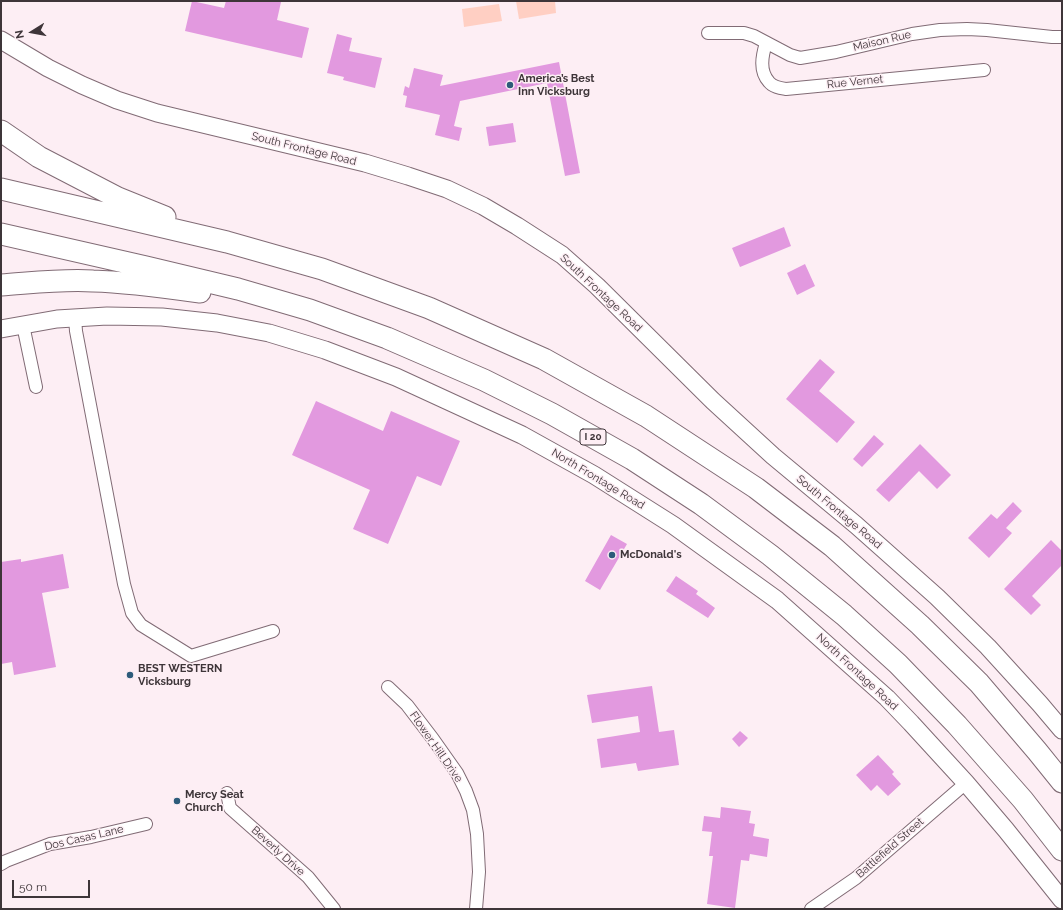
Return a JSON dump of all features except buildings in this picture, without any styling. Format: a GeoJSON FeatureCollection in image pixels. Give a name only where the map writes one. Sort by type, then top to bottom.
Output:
{"type":"FeatureCollection","features":[{"type":"Feature","properties":{"kind":"highway"},"geometry":{"type":"LineString","coordinates":[[1,131],[38,157],[118,198],[227,242]]}},
{"type":"Feature","properties":{"kind":"highway"},"geometry":{"type":"LineString","coordinates":[[1,190],[227,242],[322,269],[430,308],[544,359],[646,416],[756,488],[832,546],[920,624],[979,683],[1062,782]]}},
{"type":"Feature","properties":{"kind":"highway","name":"I 20"},"geometry":{"type":"LineString","coordinates":[[1,234],[154,268],[310,310],[387,338],[491,383],[552,414],[632,459],[701,504],[776,560],[844,615],[898,664],[957,725],[1022,800],[1062,850]]}},
{"type":"Feature","properties":{"kind":"highway"},"geometry":{"type":"LineString","coordinates":[[1,285],[53,281],[92,281],[139,284],[205,292],[310,310]]}},
{"type":"Feature","properties":{"kind":"street","name":"Maison Rue"},"geometry":{"type":"LineString","coordinates":[[708,33],[744,33],[754,36],[790,55],[800,58],[836,52],[912,34],[940,30],[987,30],[1062,37]]}},
{"type":"Feature","properties":{"kind":"street","name":"South Frontage Road"},"geometry":{"type":"LineString","coordinates":[[1,40],[48,68],[117,100],[157,113],[365,164],[447,189],[483,206],[562,255],[597,286],[713,401],[773,456],[938,597],[988,647],[1062,730]]}},
{"type":"Feature","properties":{"kind":"street","name":"Rue Vernet"},"geometry":{"type":"LineString","coordinates":[[766,43],[762,57],[764,74],[769,82],[775,86],[786,89],[984,70]]}},
{"type":"Feature","properties":{"kind":"street","name":"North Frontage Road"},"geometry":{"type":"LineString","coordinates":[[1,329],[57,319],[107,316],[162,317],[217,323],[269,333],[325,350],[396,377],[522,435],[594,475],[673,525],[777,600],[887,698],[911,723],[966,783],[1062,900]]}},
{"type":"Feature","properties":{"kind":"street"},"geometry":{"type":"LineString","coordinates":[[75,318],[76,331],[124,584],[132,614],[141,626],[191,656],[273,631]]}},
{"type":"Feature","properties":{"kind":"street"},"geometry":{"type":"LineString","coordinates":[[23,324],[36,387]]}},
{"type":"Feature","properties":{"kind":"street","name":"Flower Hill Drive"},"geometry":{"type":"LineString","coordinates":[[388,687],[407,705],[433,739],[457,773],[466,791],[472,810],[476,834],[479,872],[476,909]]}},
{"type":"Feature","properties":{"kind":"street","name":"Battlefield Street"},"geometry":{"type":"LineString","coordinates":[[811,909],[856,878],[966,783]]}},
{"type":"Feature","properties":{"kind":"street","name":"Beverly Drive"},"geometry":{"type":"LineString","coordinates":[[227,793],[230,808],[308,877],[334,909]]}},
{"type":"Feature","properties":{"kind":"street","name":"Dos Casas Lane"},"geometry":{"type":"LineString","coordinates":[[1,864],[50,844],[91,837],[146,824]]}},
{"type":"Feature","properties":{"kind":"shaded area"},"geometry":{"type":"Polygon","coordinates":[[[516,1],[555,1],[556,13],[519,19],[516,1]]]}},
{"type":"Feature","properties":{"kind":"shaded area"},"geometry":{"type":"Polygon","coordinates":[[[499,4],[502,21],[464,27],[462,9],[499,4]]]}},
{"type":"Feature","properties":{"kind":"place","name":"America’s Best Inn Vicksburg"},"geometry":{"type":"Point","coordinates":[510,85]}},
{"type":"Feature","properties":{"kind":"place","name":"McDonald's"},"geometry":{"type":"Point","coordinates":[612,555]}},
{"type":"Feature","properties":{"kind":"place","name":"BEST WESTERN Vicksburg"},"geometry":{"type":"Point","coordinates":[130,675]}},
{"type":"Feature","properties":{"kind":"place","name":"Mercy Seat Church"},"geometry":{"type":"Point","coordinates":[177,801]}}]}
